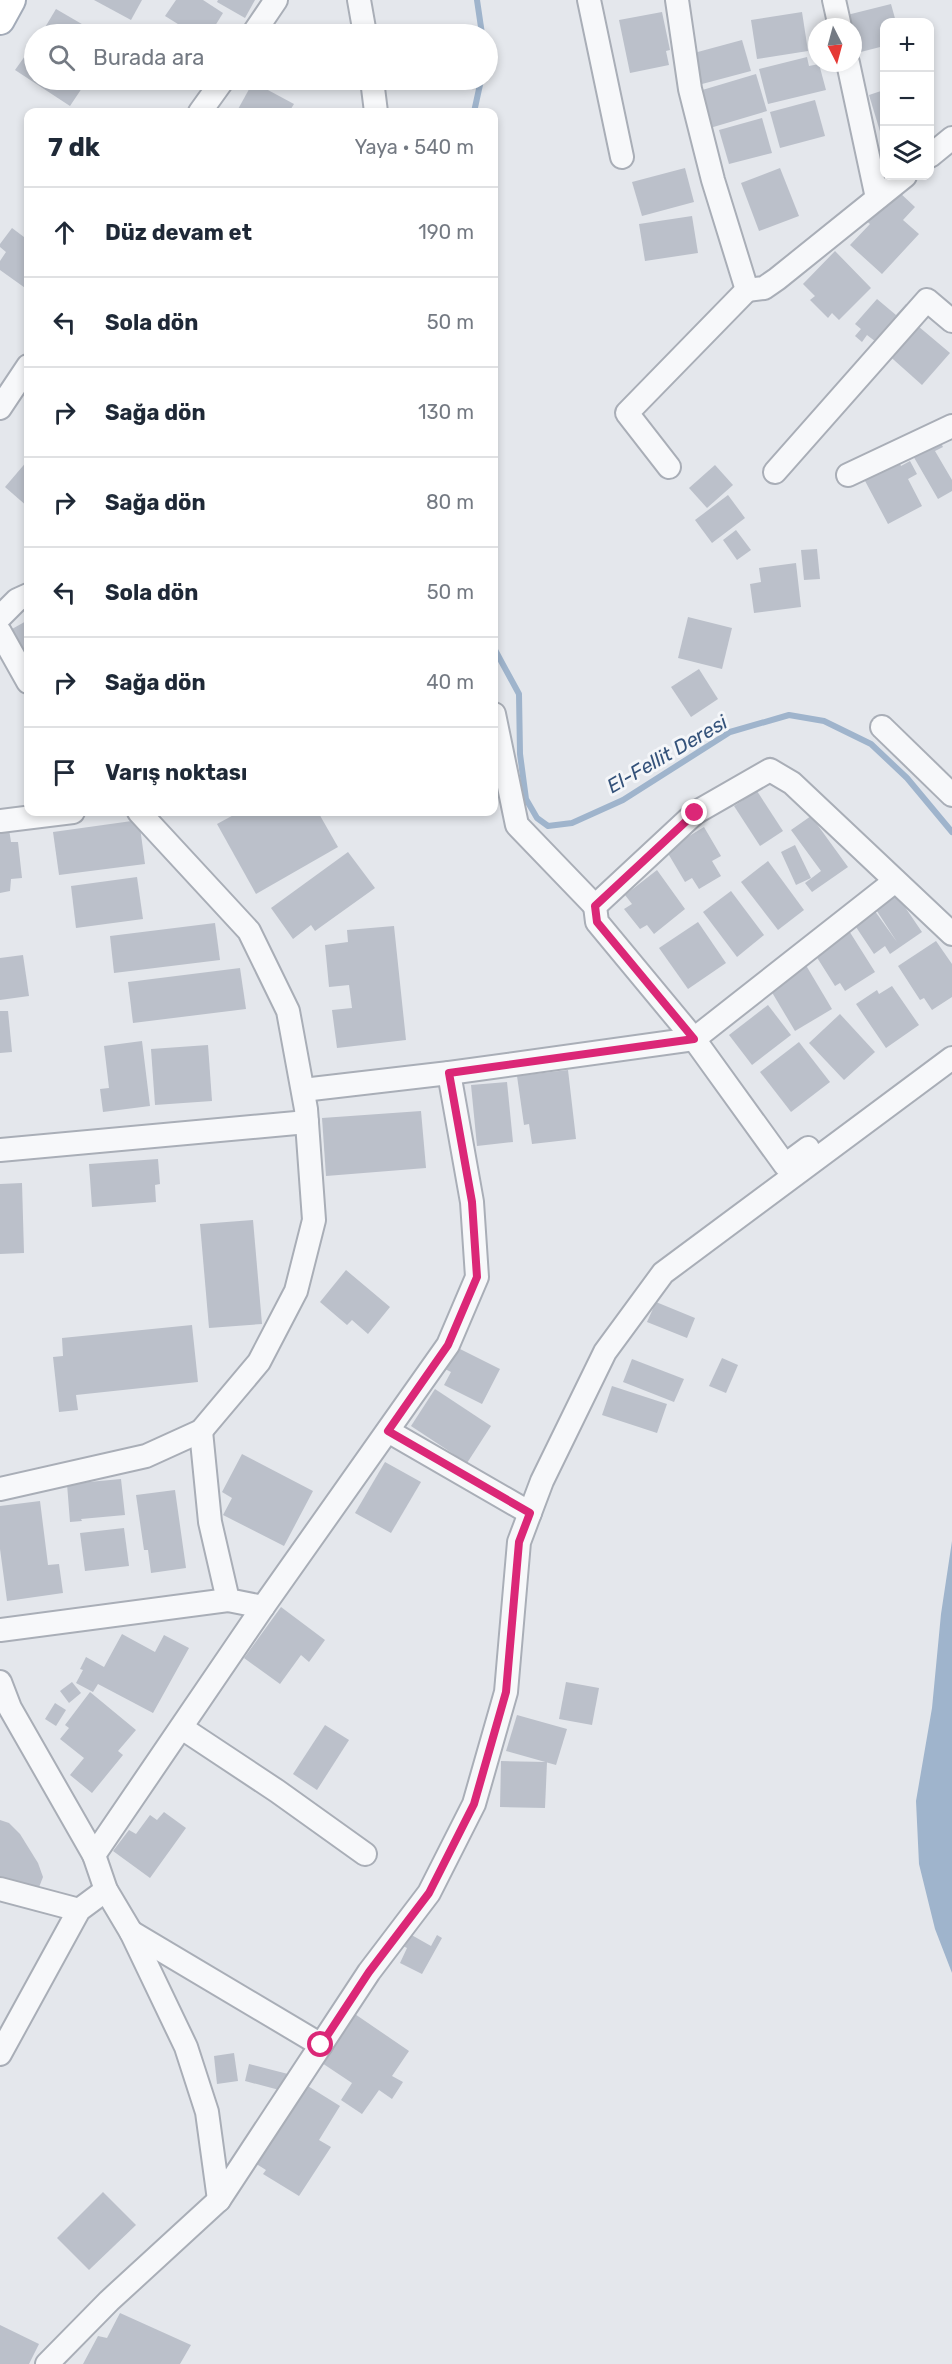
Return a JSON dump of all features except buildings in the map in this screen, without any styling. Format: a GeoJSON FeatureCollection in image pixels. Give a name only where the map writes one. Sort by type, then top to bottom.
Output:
{"type":"FeatureCollection","features":[{"type":"Feature","properties":{"kind":"main road"},"geometry":{"type":"LineString","coordinates":[[0,20],[11,0]]}},
{"type":"Feature","properties":{"kind":"street"},"geometry":{"type":"LineString","coordinates":[[260,24],[276,0]]}},
{"type":"Feature","properties":{"kind":"street"},"geometry":{"type":"LineString","coordinates":[[359,0],[363,24]]}},
{"type":"Feature","properties":{"kind":"street"},"geometry":{"type":"LineString","coordinates":[[589,0],[622,158]]}},
{"type":"Feature","properties":{"kind":"street"},"geometry":{"type":"LineString","coordinates":[[677,0],[690,89],[713,180],[747,290]]}},
{"type":"Feature","properties":{"kind":"street"},"geometry":{"type":"LineString","coordinates":[[834,0],[838,18]]}},
{"type":"Feature","properties":{"kind":"street"},"geometry":{"type":"LineString","coordinates":[[850,72],[877,198]]}},
{"type":"Feature","properties":{"kind":"street"},"geometry":{"type":"LineString","coordinates":[[203,108],[216,90]]}},
{"type":"Feature","properties":{"kind":"street"},"geometry":{"type":"LineString","coordinates":[[373,90],[376,108]]}},
{"type":"Feature","properties":{"kind":"street"},"geometry":{"type":"LineString","coordinates":[[934,153],[952,138]]}},
{"type":"Feature","properties":{"kind":"street"},"geometry":{"type":"LineString","coordinates":[[669,467],[627,412],[747,290],[764,288],[777,279],[900,180]]}},
{"type":"Feature","properties":{"kind":"street"},"geometry":{"type":"LineString","coordinates":[[775,472],[927,300],[952,321]]}},
{"type":"Feature","properties":{"kind":"street"},"geometry":{"type":"LineString","coordinates":[[0,408],[24,381]]}},
{"type":"Feature","properties":{"kind":"street"},"geometry":{"type":"LineString","coordinates":[[848,475],[952,426]]}},
{"type":"Feature","properties":{"kind":"street"},"geometry":{"type":"LineString","coordinates":[[0,617],[17,600],[24,597]]}},
{"type":"Feature","properties":{"kind":"street"},"geometry":{"type":"LineString","coordinates":[[0,632],[24,675]]}},
{"type":"Feature","properties":{"kind":"street"},"geometry":{"type":"LineString","coordinates":[[882,727],[952,795]]}},
{"type":"Feature","properties":{"kind":"street"},"geometry":{"type":"LineString","coordinates":[[498,733],[517,825],[595,906],[597,922],[694,1039],[785,1165],[952,1041]]}},
{"type":"Feature","properties":{"kind":"street"},"geometry":{"type":"LineString","coordinates":[[595,906],[695,813],[770,770],[792,783],[952,934]]}},
{"type":"Feature","properties":{"kind":"street"},"geometry":{"type":"LineString","coordinates":[[0,821],[41,816]]}},
{"type":"Feature","properties":{"kind":"street"},"geometry":{"type":"LineString","coordinates":[[0,1489],[146,1456],[201,1431],[259,1362],[296,1292],[314,1220],[307,1122],[288,1011],[249,930],[144,816]]}},
{"type":"Feature","properties":{"kind":"street"},"geometry":{"type":"LineString","coordinates":[[303,1090],[449,1073],[694,1039],[895,881]]}},
{"type":"Feature","properties":{"kind":"street"},"geometry":{"type":"LineString","coordinates":[[47,2364],[109,2301],[219,2200],[369,1972],[429,1893],[474,1804],[506,1692],[519,1542],[542,1481],[605,1352],[663,1273],[952,1058]]}},
{"type":"Feature","properties":{"kind":"street"},"geometry":{"type":"LineString","coordinates":[[94,1856],[263,1607],[448,1345],[477,1277],[472,1202],[449,1073]]}},
{"type":"Feature","properties":{"kind":"street"},"geometry":{"type":"LineString","coordinates":[[0,1150],[307,1122]]}},
{"type":"Feature","properties":{"kind":"street"},"geometry":{"type":"LineString","coordinates":[[201,1431],[210,1522],[228,1600]]}},
{"type":"Feature","properties":{"kind":"street"},"geometry":{"type":"LineString","coordinates":[[388,1431],[530,1513]]}},
{"type":"Feature","properties":{"kind":"street"},"geometry":{"type":"LineString","coordinates":[[0,1630],[228,1600],[263,1607]]}},
{"type":"Feature","properties":{"kind":"street"},"geometry":{"type":"LineString","coordinates":[[0,1682],[10,1708],[94,1856],[106,1890],[132,1932],[186,2047],[207,2112],[219,2200]]}},
{"type":"Feature","properties":{"kind":"street"},"geometry":{"type":"LineString","coordinates":[[182,1728],[278,1791],[365,1854]]}},
{"type":"Feature","properties":{"kind":"street"},"geometry":{"type":"LineString","coordinates":[[0,1889],[79,1910]]}},
{"type":"Feature","properties":{"kind":"street"},"geometry":{"type":"LineString","coordinates":[[0,2054],[79,1910],[106,1890]]}},
{"type":"Feature","properties":{"kind":"street"},"geometry":{"type":"LineString","coordinates":[[132,1932],[321,2045]]}},
{"type":"Feature","properties":{"kind":"water"},"geometry":{"type":"Polygon","coordinates":[[[952,1541],[952,1973],[935,1929],[919,1864],[916,1801],[932,1708],[941,1614],[952,1541]]]}},
{"type":"Feature","properties":{"kind":"waterway","name":"El-Fellit Deresi"},"geometry":{"type":"LineString","coordinates":[[477,0],[481,24]]}},
{"type":"Feature","properties":{"kind":"waterway","name":"El-Fellit Deresi"},"geometry":{"type":"LineString","coordinates":[[475,108],[479,90]]}},
{"type":"Feature","properties":{"kind":"waterway","name":"El-Fellit Deresi"},"geometry":{"type":"LineString","coordinates":[[498,655],[519,694],[520,754],[526,799],[537,818],[548,826],[572,823],[623,800],[730,732],[789,715],[824,721],[871,744],[907,778],[952,832]]}},
{"type":"Feature","properties":{"kind":"route"},"geometry":{"type":"LineString","coordinates":[[321,2045],[369,1972],[429,1893],[474,1804],[506,1692],[519,1542],[530,1513],[388,1431],[448,1345],[477,1277],[472,1202],[449,1073],[694,1039],[597,922],[595,906],[695,813]]}}]}
